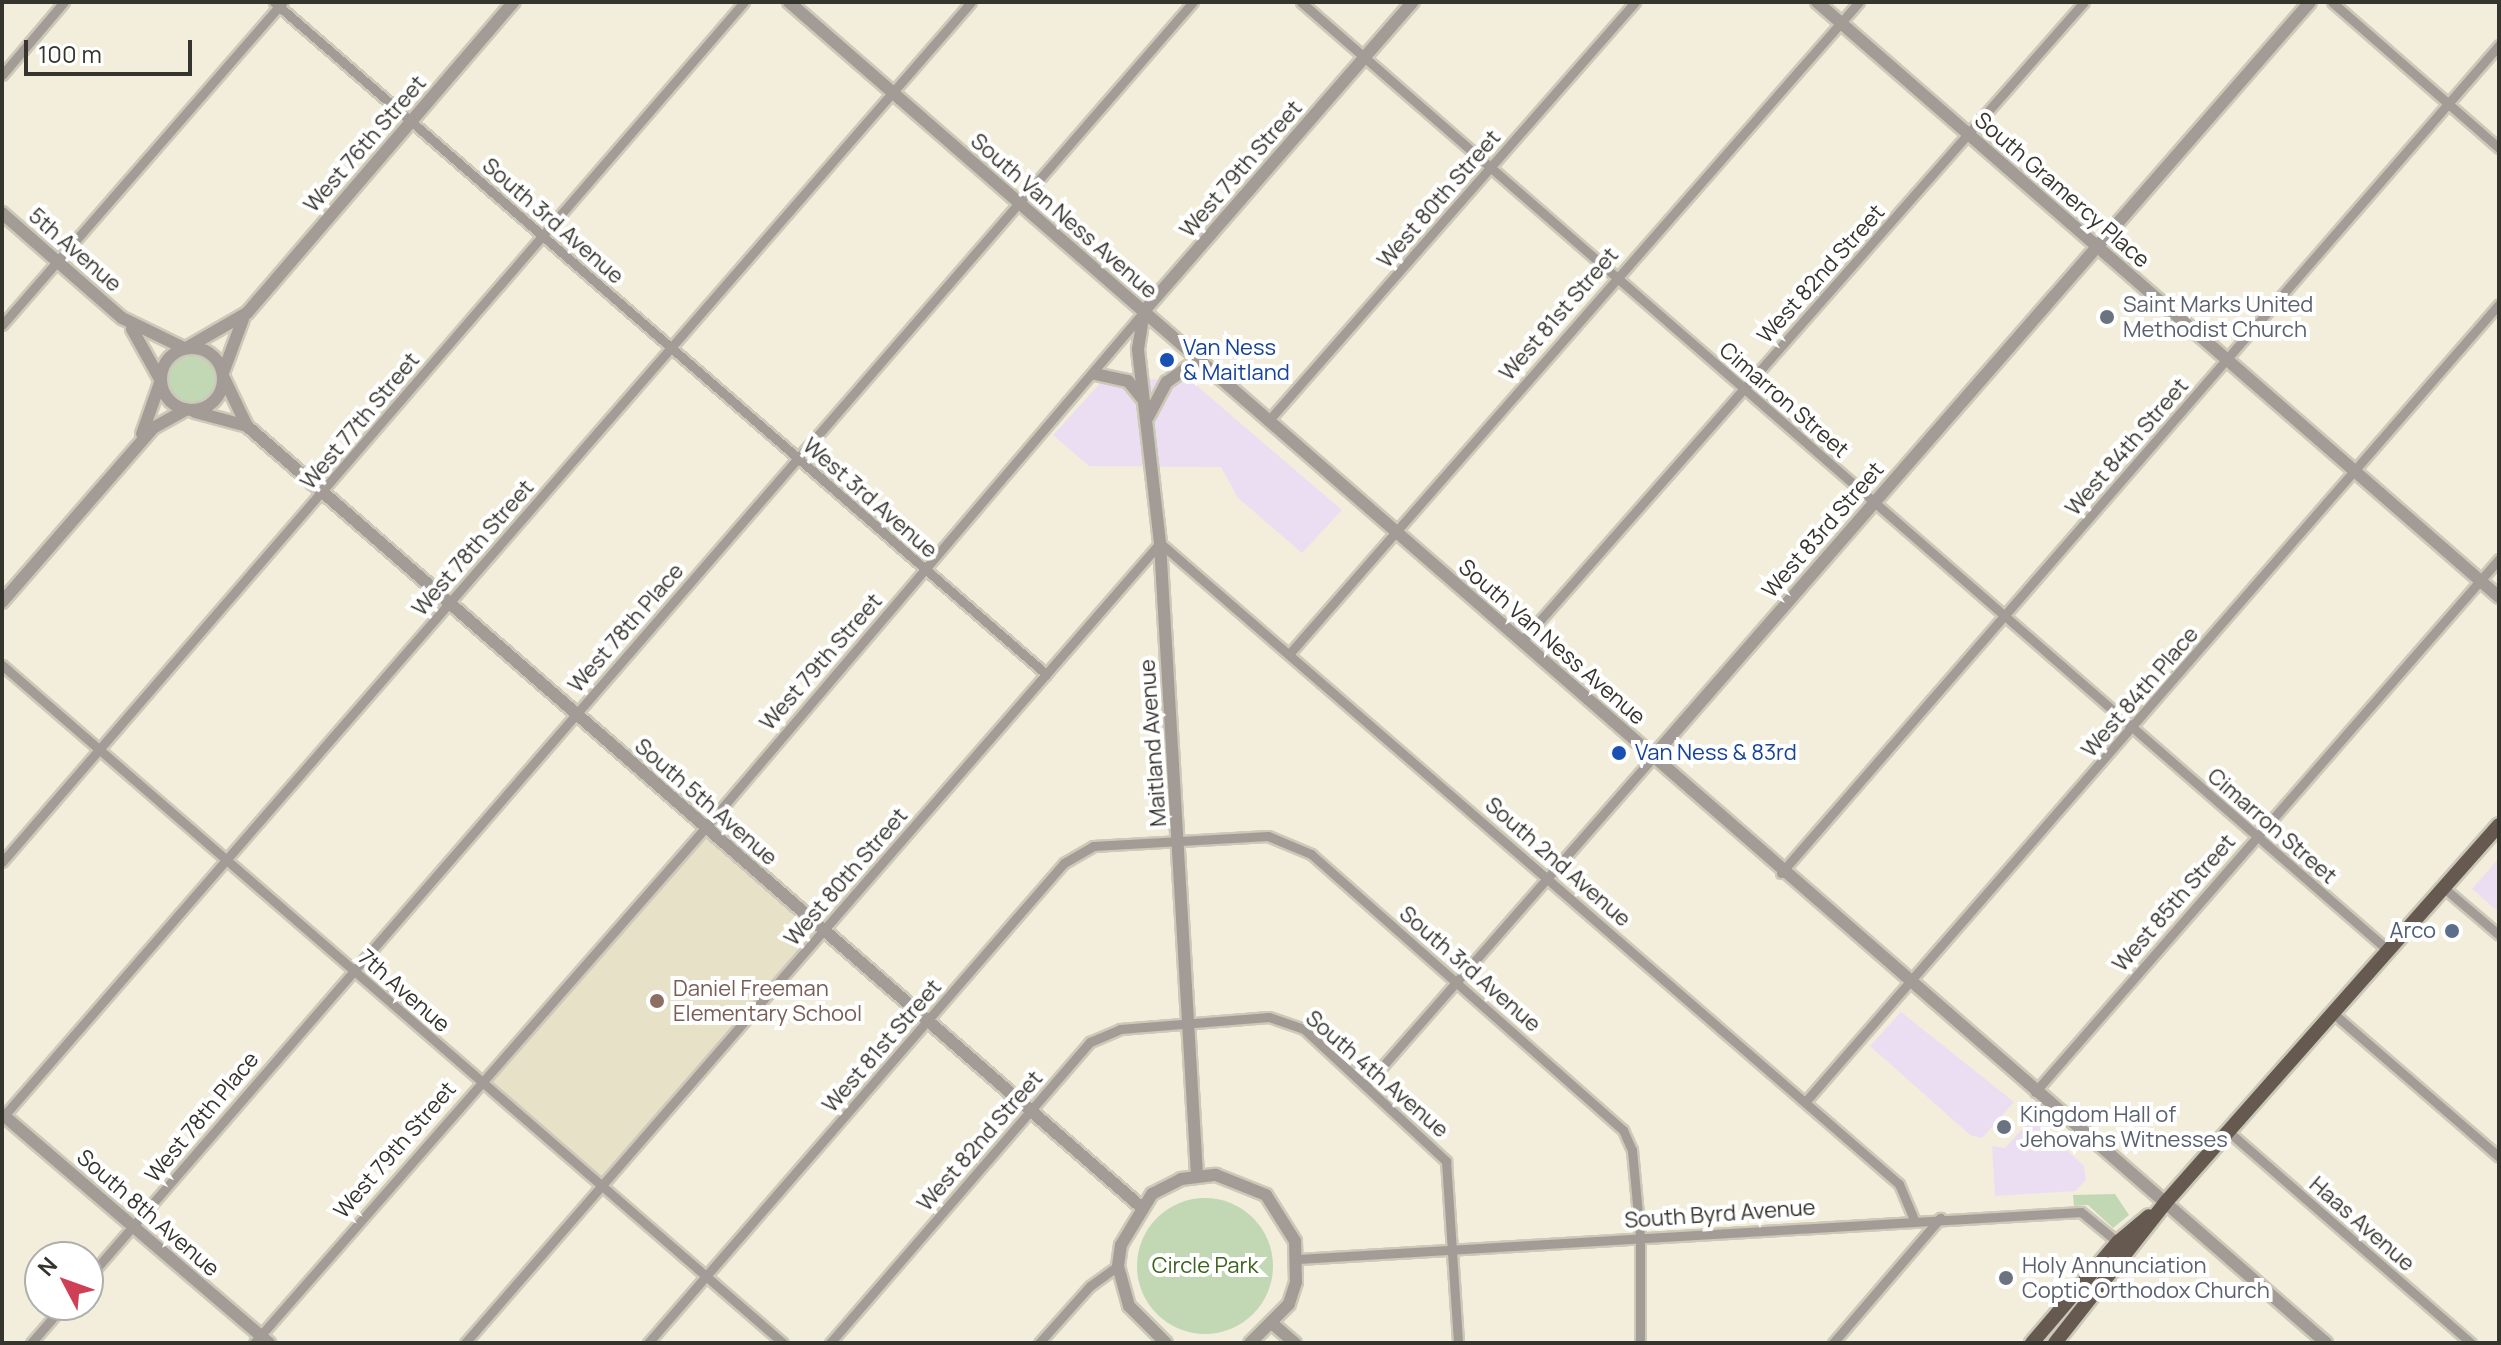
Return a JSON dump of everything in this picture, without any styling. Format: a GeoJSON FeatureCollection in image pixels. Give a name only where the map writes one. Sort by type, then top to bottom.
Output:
{"type":"FeatureCollection","features":[{"type":"Feature","properties":{"kind":"main road"},"geometry":{"type":"LineString","coordinates":[[2062,1341],[2165,1203],[2499,825]]}},
{"type":"Feature","properties":{"kind":"main road"},"geometry":{"type":"LineString","coordinates":[[2032,1343],[2118,1242],[2165,1203]]}},
{"type":"Feature","properties":{"kind":"street"},"geometry":{"type":"LineString","coordinates":[[2,75],[64,2]]}},
{"type":"Feature","properties":{"kind":"street","name":"West 76th Street"},"geometry":{"type":"LineString","coordinates":[[223,375],[247,313],[514,2]]}},
{"type":"Feature","properties":{"kind":"street","name":"West 77th Street"},"geometry":{"type":"LineString","coordinates":[[2,862],[744,2]]}},
{"type":"Feature","properties":{"kind":"street","name":"South Van Ness Avenue"},"geometry":{"type":"LineString","coordinates":[[789,2],[1396,531],[1781,873],[2326,1343]]}},
{"type":"Feature","properties":{"kind":"street","name":"West 78th Street"},"geometry":{"type":"LineString","coordinates":[[3,1116],[971,2]]}},
{"type":"Feature","properties":{"kind":"street","name":"West 78th Place"},"geometry":{"type":"LineString","coordinates":[[104,1259],[352,969],[1193,2]]}},
{"type":"Feature","properties":{"kind":"street","name":"Cimarron Street"},"geometry":{"type":"LineString","coordinates":[[1301,2],[2389,951]]}},
{"type":"Feature","properties":{"kind":"street","name":"West 79th Street"},"geometry":{"type":"LineString","coordinates":[[261,1340],[705,828],[1095,374],[1144,311],[1413,2]]}},
{"type":"Feature","properties":{"kind":"street","name":"West 80th Street"},"geometry":{"type":"LineString","coordinates":[[1269,420],[1635,2]]}},
{"type":"Feature","properties":{"kind":"street","name":"South Gramercy Place"},"geometry":{"type":"LineString","coordinates":[[1817,2],[2499,597]]}},
{"type":"Feature","properties":{"kind":"street","name":"West 81st Street"},"geometry":{"type":"LineString","coordinates":[[1290,653],[1615,277],[1859,2]]}},
{"type":"Feature","properties":{"kind":"street","name":"West 82nd Street"},"geometry":{"type":"LineString","coordinates":[[1521,642],[2084,2]]}},
{"type":"Feature","properties":{"kind":"street","name":"West 83rd Street"},"geometry":{"type":"LineString","coordinates":[[1367,1084],[2310,2]]}},
{"type":"Feature","properties":{"kind":"street"},"geometry":{"type":"LineString","coordinates":[[2332,2],[2499,148]]}},
{"type":"Feature","properties":{"kind":"street"},"geometry":{"type":"LineString","coordinates":[[2,325],[279,3]]}},
{"type":"Feature","properties":{"kind":"street","name":"South 3rd Avenue"},"geometry":{"type":"LineString","coordinates":[[279,3],[411,122],[672,347]]}},
{"type":"Feature","properties":{"kind":"street","name":"West 84th Street"},"geometry":{"type":"LineString","coordinates":[[1781,873],[2499,45]]}},
{"type":"Feature","properties":{"kind":"street","name":"5th Avenue"},"geometry":{"type":"LineString","coordinates":[[2,213],[122,318],[143,342],[160,381]]}},
{"type":"Feature","properties":{"kind":"street","name":"West 84th Place"},"geometry":{"type":"LineString","coordinates":[[1806,1101],[2133,729],[2499,304]]}},
{"type":"Feature","properties":{"kind":"street","name":"Maitland Avenue"},"geometry":{"type":"LineString","coordinates":[[1144,311],[1138,349],[1160,543],[1197,1175]]}},
{"type":"Feature","properties":{"kind":"street","name":"West 76th Street"},"geometry":{"type":"LineString","coordinates":[[186,348],[247,313]]}},
{"type":"Feature","properties":{"kind":"street","name":"5th Avenue"},"geometry":{"type":"LineString","coordinates":[[122,318],[186,348]]}},
{"type":"Feature","properties":{"kind":"street","name":"West 3rd Avenue"},"geometry":{"type":"LineString","coordinates":[[672,347],[1046,674]]}},
{"type":"Feature","properties":{"kind":"street"},"geometry":{"type":"LineString","coordinates":[[2,602],[153,428],[187,410],[214,401],[223,375],[215,357],[186,348],[169,357],[135,447]]}},
{"type":"Feature","properties":{"kind":"street"},"geometry":{"type":"LineString","coordinates":[[1147,420],[1162,387],[1199,359]]}},
{"type":"Feature","properties":{"kind":"street"},"geometry":{"type":"LineString","coordinates":[[1095,374],[1128,381],[1146,406]]}},
{"type":"Feature","properties":{"kind":"street","name":"South 5th Avenue"},"geometry":{"type":"LineString","coordinates":[[223,375],[247,426],[1140,1206]]}},
{"type":"Feature","properties":{"kind":"street"},"geometry":{"type":"LineString","coordinates":[[160,381],[169,400],[187,410]]}},
{"type":"Feature","properties":{"kind":"street","name":"South 5th Avenue"},"geometry":{"type":"LineString","coordinates":[[187,410],[247,426]]}},
{"type":"Feature","properties":{"kind":"street","name":"West 80th Street"},"geometry":{"type":"LineString","coordinates":[[465,1343],[1160,543]]}},
{"type":"Feature","properties":{"kind":"street","name":"South 2nd Avenue"},"geometry":{"type":"LineString","coordinates":[[1160,543],[1899,1184],[1914,1220]]}},
{"type":"Feature","properties":{"kind":"street","name":"West 85th Street"},"geometry":{"type":"LineString","coordinates":[[2035,1092],[2499,559]]}},
{"type":"Feature","properties":{"kind":"street","name":"7th Avenue"},"geometry":{"type":"LineString","coordinates":[[2,665],[783,1343]]}},
{"type":"Feature","properties":{"kind":"street","name":"South 3rd Avenue"},"geometry":{"type":"LineString","coordinates":[[1179,840],[1268,836],[1301,847],[1456,980],[1623,1130],[1632,1150],[1640,1237]]}},
{"type":"Feature","properties":{"kind":"street","name":"West 81st Street"},"geometry":{"type":"LineString","coordinates":[[648,1343],[1074,855],[1093,846],[1179,840]]}},
{"type":"Feature","properties":{"kind":"street"},"geometry":{"type":"LineString","coordinates":[[2444,888],[2499,935]]}},
{"type":"Feature","properties":{"kind":"street"},"geometry":{"type":"LineString","coordinates":[[2334,1014],[2499,1157]]}},
{"type":"Feature","properties":{"kind":"street","name":"South 4th Avenue"},"geometry":{"type":"LineString","coordinates":[[1190,1022],[1287,1020],[1367,1084],[1446,1161],[1456,1251]]}},
{"type":"Feature","properties":{"kind":"street","name":"West 82nd Street"},"geometry":{"type":"LineString","coordinates":[[830,1343],[1029,1110],[1104,1033],[1190,1022]]}},
{"type":"Feature","properties":{"kind":"street","name":"South 8th Avenue"},"geometry":{"type":"LineString","coordinates":[[3,1116],[261,1340]]}},
{"type":"Feature","properties":{"kind":"street","name":"Haas Avenue"},"geometry":{"type":"LineString","coordinates":[[2229,1132],[2471,1343]]}},
{"type":"Feature","properties":{"kind":"street"},"geometry":{"type":"LineString","coordinates":[[1166,1343],[1129,1306],[1118,1266],[1121,1245],[1140,1206],[1166,1185],[1197,1175],[1234,1178],[1266,1195],[1289,1224],[1298,1259],[1289,1304],[1274,1325],[1250,1343]]}},
{"type":"Feature","properties":{"kind":"street","name":"South Byrd Avenue"},"geometry":{"type":"LineString","coordinates":[[1298,1259],[1940,1218],[2081,1212],[2130,1253]]}},
{"type":"Feature","properties":{"kind":"street"},"geometry":{"type":"LineString","coordinates":[[1833,1343],[1940,1218]]}},
{"type":"Feature","properties":{"kind":"street"},"geometry":{"type":"LineString","coordinates":[[1640,1237],[1640,1343]]}},
{"type":"Feature","properties":{"kind":"street"},"geometry":{"type":"LineString","coordinates":[[1456,1251],[1458,1343]]}},
{"type":"Feature","properties":{"kind":"street"},"geometry":{"type":"LineString","coordinates":[[1039,1343],[1090,1286],[1118,1266]]}},
{"type":"Feature","properties":{"kind":"street"},"geometry":{"type":"LineString","coordinates":[[31,1343],[50,1321]]}},
{"type":"Feature","properties":{"kind":"street"},"geometry":{"type":"LineString","coordinates":[[1274,1325],[1295,1343]]}},
{"type":"Feature","properties":{"kind":"shaded area"},"geometry":{"type":"Polygon","coordinates":[[[1104,379],[1190,380],[1342,510],[1302,553],[1238,498],[1221,467],[1089,466],[1053,435],[1104,379]]]}},
{"type":"Feature","properties":{"kind":"shaded area","name":"Daniel Freeman Elementary School"},"geometry":{"type":"Polygon","coordinates":[[[705,828],[825,928],[607,1188],[487,1088],[705,828]]]}},
{"type":"Feature","properties":{"kind":"shaded area"},"geometry":{"type":"Polygon","coordinates":[[[2499,858],[2499,912],[2472,889],[2499,858]]]}},
{"type":"Feature","properties":{"kind":"shaded area"},"geometry":{"type":"Polygon","coordinates":[[[1901,1012],[2014,1102],[1982,1138],[1970,1135],[1870,1046],[1901,1012]]]}},
{"type":"Feature","properties":{"kind":"shaded area"},"geometry":{"type":"Polygon","coordinates":[[[2032,1118],[2084,1166],[2086,1180],[2075,1191],[1995,1196],[1992,1146],[2005,1148],[2032,1118]]]}},
{"type":"Feature","properties":{"kind":"green space"},"geometry":{"type":"Polygon","coordinates":[[[191,355],[200,356],[208,362],[214,370],[214,388],[208,396],[200,402],[191,403],[182,402],[174,396],[168,388],[167,379],[168,370],[174,362],[182,356],[191,355]]]}},
{"type":"Feature","properties":{"kind":"green space"},"geometry":{"type":"Polygon","coordinates":[[[2115,1194],[2129,1215],[2113,1228],[2088,1205],[2074,1206],[2073,1195],[2115,1194]]]}},
{"type":"Feature","properties":{"kind":"green space","name":"Circle Park"},"geometry":{"type":"Polygon","coordinates":[[[1205,1198],[1231,1203],[1253,1218],[1268,1240],[1273,1266],[1268,1292],[1253,1314],[1231,1329],[1205,1334],[1179,1329],[1157,1314],[1142,1292],[1137,1266],[1142,1240],[1157,1218],[1179,1203],[1205,1198]]]}},
{"type":"Feature","properties":{"kind":"place","name":"Saint Marks United Methodist Church"},"geometry":{"type":"Point","coordinates":[2107,317]}},
{"type":"Feature","properties":{"kind":"place","name":"Van Ness & Maitland"},"geometry":{"type":"Point","coordinates":[1167,360]}},
{"type":"Feature","properties":{"kind":"place","name":"Van Ness & 83rd"},"geometry":{"type":"Point","coordinates":[1619,753]}},
{"type":"Feature","properties":{"kind":"place","name":"Arco"},"geometry":{"type":"Point","coordinates":[2452,931]}},
{"type":"Feature","properties":{"kind":"place","name":"Daniel Freeman Elementary School"},"geometry":{"type":"Point","coordinates":[657,1001]}},
{"type":"Feature","properties":{"kind":"place","name":"Kingdom Hall of Jehovahs Witnesses"},"geometry":{"type":"Point","coordinates":[2004,1127]}},
{"type":"Feature","properties":{"kind":"place","name":"Holy Annunciation Coptic Orthodox Church"},"geometry":{"type":"Point","coordinates":[2006,1278]}}]}
